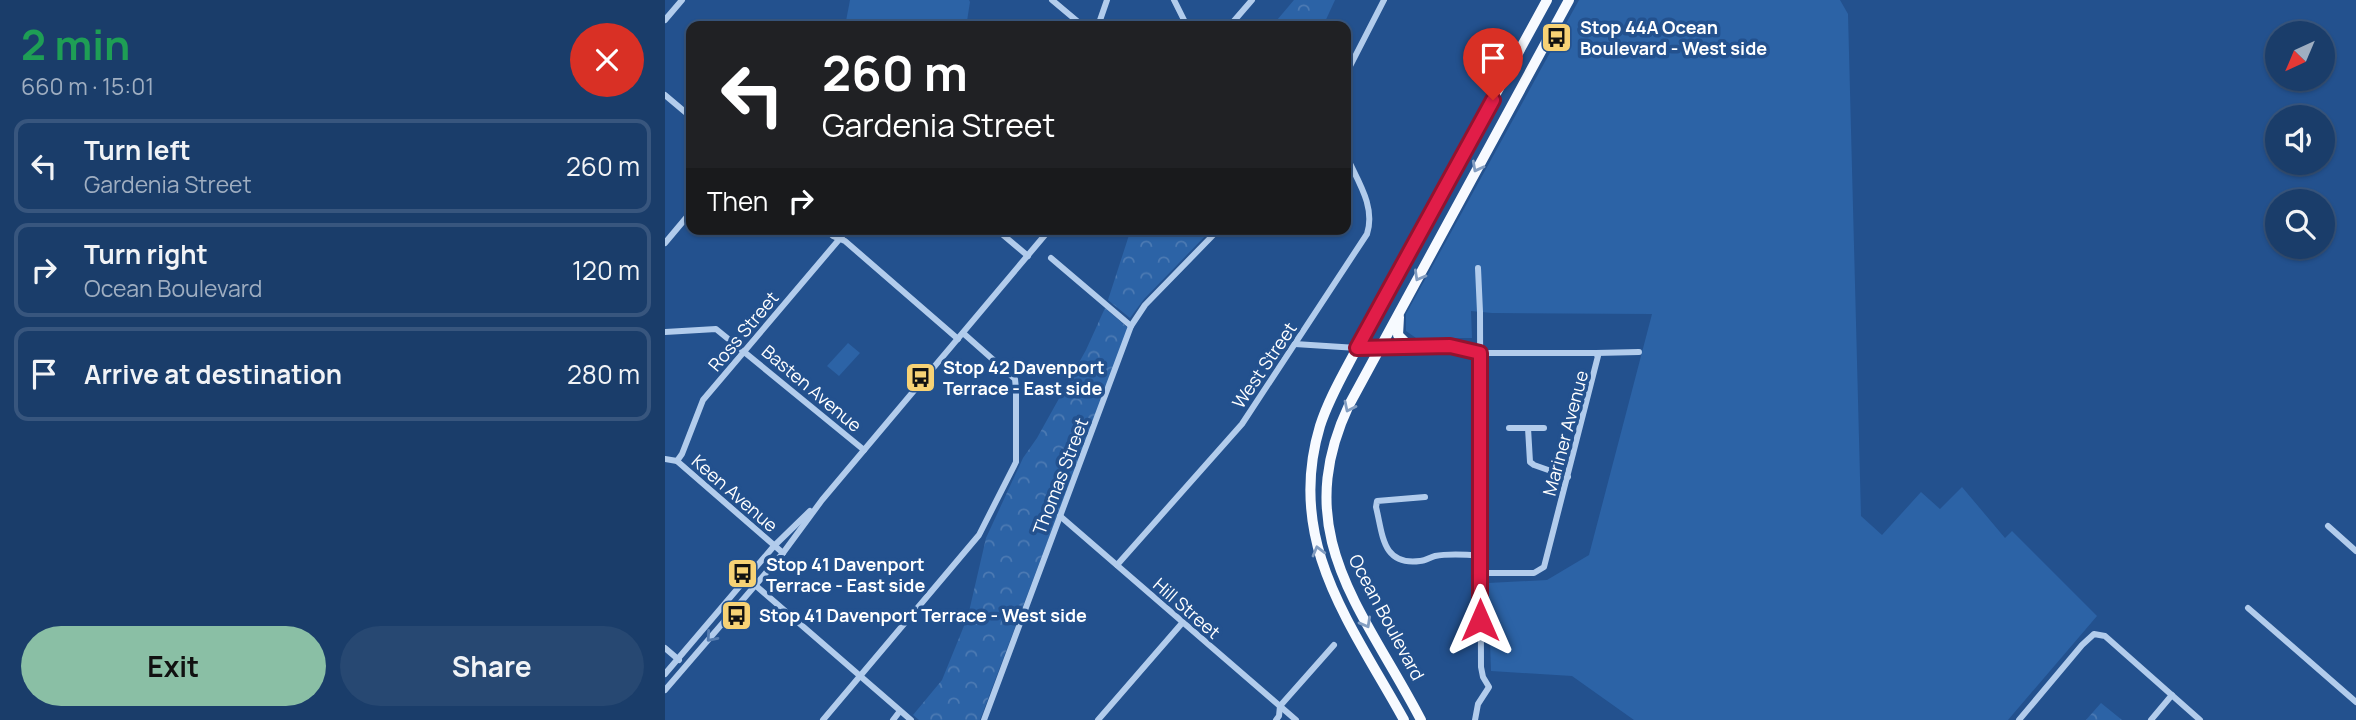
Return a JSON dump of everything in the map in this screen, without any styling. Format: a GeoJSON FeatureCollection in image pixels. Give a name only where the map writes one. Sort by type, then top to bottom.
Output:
{"type":"FeatureCollection","features":[{"type":"Feature","properties":{"kind":"main road","name":"Ocean Boulevard"},"geometry":{"type":"LineString","coordinates":[[1405,720],[1338,603],[1317,551],[1310,501],[1314,449],[1331,398],[1547,0]]}},
{"type":"Feature","properties":{"kind":"main road","name":"Ocean Boulevard"},"geometry":{"type":"LineString","coordinates":[[1421,720],[1352,596],[1332,548],[1328,526],[1326,475],[1330,454],[1338,428],[1380,347],[1569,0]]}},
{"type":"Feature","properties":{"kind":"main road"},"geometry":{"type":"LineString","coordinates":[[1422,230],[1423,237],[1429,240],[1451,216]]}},
{"type":"Feature","properties":{"kind":"main road"},"geometry":{"type":"LineString","coordinates":[[1406,298],[1397,329],[1398,335],[1411,346]]}},
{"type":"Feature","properties":{"kind":"street"},"geometry":{"type":"LineString","coordinates":[[665,20],[682,0]]}},
{"type":"Feature","properties":{"kind":"street"},"geometry":{"type":"LineString","coordinates":[[1052,0],[1077,21]]}},
{"type":"Feature","properties":{"kind":"street"},"geometry":{"type":"LineString","coordinates":[[1100,21],[1107,0]]}},
{"type":"Feature","properties":{"kind":"street"},"geometry":{"type":"LineString","coordinates":[[1174,0],[1184,21]]}},
{"type":"Feature","properties":{"kind":"street"},"geometry":{"type":"LineString","coordinates":[[1236,21],[1252,0]]}},
{"type":"Feature","properties":{"kind":"street"},"geometry":{"type":"LineString","coordinates":[[1351,64],[1384,0]]}},
{"type":"Feature","properties":{"kind":"street"},"geometry":{"type":"LineString","coordinates":[[665,95],[686,113]]}},
{"type":"Feature","properties":{"kind":"street","name":"West Street"},"geometry":{"type":"LineString","coordinates":[[1117,565],[1242,424],[1367,234],[1370,223],[1369,207],[1351,166]]}},
{"type":"Feature","properties":{"kind":"street"},"geometry":{"type":"LineString","coordinates":[[665,243],[686,218]]}},
{"type":"Feature","properties":{"kind":"street"},"geometry":{"type":"LineString","coordinates":[[823,720],[979,535],[1016,462],[1017,389],[1014,379],[835,235]]}},
{"type":"Feature","properties":{"kind":"street","name":"Ross Street"},"geometry":{"type":"LineString","coordinates":[[677,461],[683,454],[703,400],[843,235]]}},
{"type":"Feature","properties":{"kind":"street"},"geometry":{"type":"LineString","coordinates":[[1003,235],[1028,256]]}},
{"type":"Feature","properties":{"kind":"street"},"geometry":{"type":"LineString","coordinates":[[665,690],[783,554],[863,450],[1045,235]]}},
{"type":"Feature","properties":{"kind":"street","name":"Thomas Street"},"geometry":{"type":"LineString","coordinates":[[984,720],[1131,326],[1145,305],[1213,235]]}},
{"type":"Feature","properties":{"kind":"street"},"geometry":{"type":"LineString","coordinates":[[1051,258],[1131,326]]}},
{"type":"Feature","properties":{"kind":"street"},"geometry":{"type":"LineString","coordinates":[[1475,720],[1478,704],[1489,687],[1481,667],[1478,268]]}},
{"type":"Feature","properties":{"kind":"street","name":"Basten Avenue"},"geometry":{"type":"LineString","coordinates":[[665,332],[716,329],[745,350],[863,450]]}},
{"type":"Feature","properties":{"kind":"street","name":"Mariner Avenue"},"geometry":{"type":"LineString","coordinates":[[1295,344],[1357,348],[1450,346],[1480,353],[1595,353],[1598,356],[1569,477],[1542,570],[1534,573],[1480,573]]}},
{"type":"Feature","properties":{"kind":"street"},"geometry":{"type":"LineString","coordinates":[[1595,353],[1639,352]]}},
{"type":"Feature","properties":{"kind":"street"},"geometry":{"type":"LineString","coordinates":[[1509,428],[1544,428]]}},
{"type":"Feature","properties":{"kind":"street"},"geometry":{"type":"LineString","coordinates":[[1528,428],[1530,462],[1569,477]]}},
{"type":"Feature","properties":{"kind":"street","name":"Keen Avenue"},"geometry":{"type":"LineString","coordinates":[[665,459],[677,461],[783,554]]}},
{"type":"Feature","properties":{"kind":"street"},"geometry":{"type":"LineString","coordinates":[[1425,497],[1377,501],[1375,507],[1385,544],[1393,558],[1401,561],[1423,561],[1436,556],[1479,555]]}},
{"type":"Feature","properties":{"kind":"street"},"geometry":{"type":"LineString","coordinates":[[665,674],[774,546],[822,500]]}},
{"type":"Feature","properties":{"kind":"street","name":"Hill Street"},"geometry":{"type":"LineString","coordinates":[[1060,516],[1296,720]]}},
{"type":"Feature","properties":{"kind":"street"},"geometry":{"type":"LineString","coordinates":[[2328,526],[2356,551]]}},
{"type":"Feature","properties":{"kind":"street"},"geometry":{"type":"LineString","coordinates":[[747,578],[911,720]]}},
{"type":"Feature","properties":{"kind":"street"},"geometry":{"type":"LineString","coordinates":[[2248,608],[2356,702]]}},
{"type":"Feature","properties":{"kind":"street"},"geometry":{"type":"LineString","coordinates":[[1098,720],[1183,622]]}},
{"type":"Feature","properties":{"kind":"street"},"geometry":{"type":"LineString","coordinates":[[2019,720],[2094,634],[2105,636],[2200,720]]}},
{"type":"Feature","properties":{"kind":"street"},"geometry":{"type":"LineString","coordinates":[[1276,720],[1280,706],[1334,645]]}},
{"type":"Feature","properties":{"kind":"street"},"geometry":{"type":"LineString","coordinates":[[665,648],[686,666]]}},
{"type":"Feature","properties":{"kind":"street"},"geometry":{"type":"LineString","coordinates":[[2151,720],[2172,695]]}},
{"type":"Feature","properties":{"kind":"street"},"geometry":{"type":"LineString","coordinates":[[893,720],[900,711]]}},
{"type":"Feature","properties":{"kind":"green space"},"geometry":{"type":"Polygon","coordinates":[[[850,0],[970,2],[967,21],[846,21],[850,0]]]}},
{"type":"Feature","properties":{"kind":"green space"},"geometry":{"type":"Polygon","coordinates":[[[1294,0],[1335,0],[1325,21],[1276,21],[1294,0]]]}},
{"type":"Feature","properties":{"kind":"green space"},"geometry":{"type":"Polygon","coordinates":[[[1579,0],[1840,0],[1848,14],[1861,516],[1882,535],[1921,492],[1940,509],[1962,487],[2005,538],[2012,531],[2097,616],[2008,720],[1634,720],[1572,676],[1491,671],[1488,583],[1547,580],[1589,555],[1652,314],[1471,311],[1472,338],[1416,338],[1406,331],[1406,314],[1579,0]]]}},
{"type":"Feature","properties":{"kind":"green space"},"geometry":{"type":"Polygon","coordinates":[[[1129,235],[1206,235],[1144,299],[1130,318],[1108,300],[1129,235]]]}},
{"type":"Feature","properties":{"kind":"green space"},"geometry":{"type":"Polygon","coordinates":[[[1105,308],[1128,328],[980,720],[919,720],[913,715],[942,680],[968,616],[986,538],[1023,458],[1086,350],[1105,308]]]}},
{"type":"Feature","properties":{"kind":"green space"},"geometry":{"type":"Polygon","coordinates":[[[848,343],[860,353],[839,376],[827,366],[848,343]]]}},
{"type":"Feature","properties":{"kind":"green space"},"geometry":{"type":"Polygon","coordinates":[[[2101,703],[2122,720],[2086,720],[2101,703]]]}},
{"type":"Feature","properties":{"kind":"place","name":"Stop 44A Ocean Boulevard - West side"},"geometry":{"type":"Point","coordinates":[1557,37]}},
{"type":"Feature","properties":{"kind":"place","name":"Stop 42 Davenport Terrace - East side"},"geometry":{"type":"Point","coordinates":[920,377]}},
{"type":"Feature","properties":{"kind":"place","name":"Stop 41 Davenport Terrace - East side"},"geometry":{"type":"Point","coordinates":[743,574]}},
{"type":"Feature","properties":{"kind":"place","name":"Stop 41 Davenport Terrace - West side"},"geometry":{"type":"Point","coordinates":[736,615]}},
{"type":"Feature","properties":{"kind":"route"},"geometry":{"type":"LineString","coordinates":[[1480,620],[1480,353],[1450,346],[1357,348],[1493,100]]}}]}
